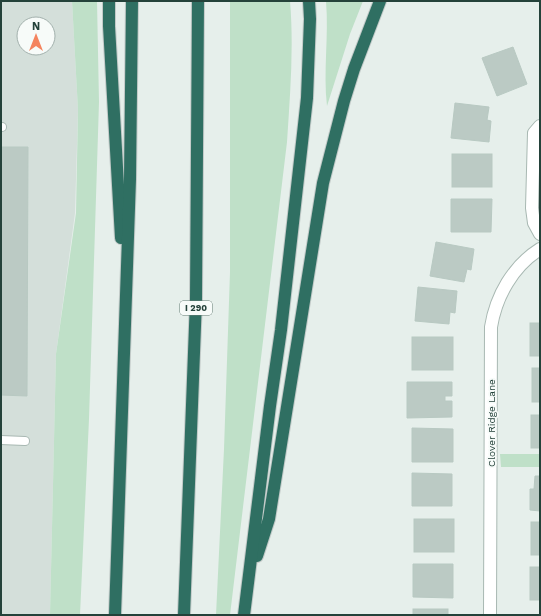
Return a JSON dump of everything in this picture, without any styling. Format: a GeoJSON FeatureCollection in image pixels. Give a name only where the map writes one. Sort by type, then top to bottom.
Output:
{"type":"FeatureCollection","features":[{"type":"Feature","properties":{"kind":"highway"},"geometry":{"type":"LineString","coordinates":[[109,1],[126,315]]}},
{"type":"Feature","properties":{"kind":"highway"},"geometry":{"type":"LineString","coordinates":[[115,615],[130,179],[132,1]]}},
{"type":"Feature","properties":{"kind":"highway","name":"I 290"},"geometry":{"type":"LineString","coordinates":[[184,615],[196,300],[198,1]]}},
{"type":"Feature","properties":{"kind":"highway"},"geometry":{"type":"LineString","coordinates":[[244,615],[282,322],[307,98],[310,19],[309,1]]}},
{"type":"Feature","properties":{"kind":"highway"},"geometry":{"type":"LineString","coordinates":[[249,579],[269,519],[323,183],[344,101],[354,69],[380,1]]}},
{"type":"Feature","properties":{"kind":"street"},"geometry":{"type":"LineString","coordinates":[[540,126],[534,133],[532,208],[534,223],[540,234]]}},
{"type":"Feature","properties":{"kind":"street","name":"Clover Ridge Lane"},"geometry":{"type":"LineString","coordinates":[[490,615],[491,327],[496,306],[506,283],[517,269],[540,249]]}},
{"type":"Feature","properties":{"kind":"lane"},"geometry":{"type":"LineString","coordinates":[[1,440],[25,441]]}},
{"type":"Feature","properties":{"kind":"shaded area"},"geometry":{"type":"Polygon","coordinates":[[[1,1],[72,1],[78,110],[75,213],[56,354],[50,615],[1,615],[1,1]]]}},
{"type":"Feature","properties":{"kind":"green space"},"geometry":{"type":"Polygon","coordinates":[[[72,1],[97,1],[99,102],[89,419],[80,615],[50,615],[56,354],[76,213],[78,110],[72,1]]]}},
{"type":"Feature","properties":{"kind":"green space"},"geometry":{"type":"Polygon","coordinates":[[[230,1],[290,1],[292,54],[287,142],[230,615],[216,615],[224,449],[230,272],[230,1]]]}},
{"type":"Feature","properties":{"kind":"green space"},"geometry":{"type":"Polygon","coordinates":[[[326,1],[363,1],[350,34],[327,106],[327,14],[326,1]]]}},
{"type":"Feature","properties":{"kind":"green space"},"geometry":{"type":"Polygon","coordinates":[[[500,454],[540,454],[540,467],[501,467],[500,454]]]}},
{"type":"Feature","properties":{"kind":"building"},"geometry":{"type":"Polygon","coordinates":[[[513,47],[527,84],[497,96],[482,58],[513,47]]]}},
{"type":"Feature","properties":{"kind":"building"},"geometry":{"type":"Polygon","coordinates":[[[455,103],[489,107],[487,120],[491,121],[489,142],[451,138],[455,103]]]}},
{"type":"Feature","properties":{"kind":"building"},"geometry":{"type":"Polygon","coordinates":[[[1,147],[28,147],[27,396],[1,395],[1,147]]]}},
{"type":"Feature","properties":{"kind":"building"},"geometry":{"type":"Polygon","coordinates":[[[452,154],[492,154],[492,187],[452,187],[452,154]]]}},
{"type":"Feature","properties":{"kind":"building"},"geometry":{"type":"Polygon","coordinates":[[[451,199],[492,199],[491,232],[451,232],[451,199]]]}},
{"type":"Feature","properties":{"kind":"building"},"geometry":{"type":"Polygon","coordinates":[[[436,242],[474,249],[471,270],[467,269],[464,282],[430,276],[436,242]]]}},
{"type":"Feature","properties":{"kind":"building"},"geometry":{"type":"Polygon","coordinates":[[[418,287],[457,291],[455,313],[450,312],[449,324],[415,321],[418,287]]]}},
{"type":"Feature","properties":{"kind":"building"},"geometry":{"type":"Polygon","coordinates":[[[530,323],[540,323],[540,356],[530,356],[530,323]]]}},
{"type":"Feature","properties":{"kind":"building"},"geometry":{"type":"Polygon","coordinates":[[[412,337],[453,337],[453,370],[412,370],[412,337]]]}},
{"type":"Feature","properties":{"kind":"building"},"geometry":{"type":"Polygon","coordinates":[[[532,368],[540,368],[540,402],[532,402],[532,368]]]}},
{"type":"Feature","properties":{"kind":"building"},"geometry":{"type":"Polygon","coordinates":[[[407,382],[452,382],[452,396],[445,396],[445,401],[452,401],[452,417],[407,418],[407,382]]]}},
{"type":"Feature","properties":{"kind":"building"},"geometry":{"type":"Polygon","coordinates":[[[531,415],[540,415],[540,448],[531,448],[531,415]]]}},
{"type":"Feature","properties":{"kind":"building"},"geometry":{"type":"Polygon","coordinates":[[[412,428],[453,429],[453,462],[412,462],[412,428]]]}},
{"type":"Feature","properties":{"kind":"building"},"geometry":{"type":"Polygon","coordinates":[[[412,473],[452,474],[452,506],[412,506],[412,473]]]}},
{"type":"Feature","properties":{"kind":"building"},"geometry":{"type":"Polygon","coordinates":[[[535,476],[540,476],[540,511],[530,510],[530,489],[534,489],[535,476]]]}},
{"type":"Feature","properties":{"kind":"building"},"geometry":{"type":"Polygon","coordinates":[[[414,519],[454,519],[454,552],[414,552],[414,519]]]}},
{"type":"Feature","properties":{"kind":"building"},"geometry":{"type":"Polygon","coordinates":[[[531,522],[540,522],[540,555],[531,555],[531,522]]]}},
{"type":"Feature","properties":{"kind":"building"},"geometry":{"type":"Polygon","coordinates":[[[413,564],[453,564],[453,598],[413,597],[413,564]]]}},
{"type":"Feature","properties":{"kind":"building"},"geometry":{"type":"Polygon","coordinates":[[[530,567],[540,567],[540,600],[530,600],[530,567]]]}},
{"type":"Feature","properties":{"kind":"building"},"geometry":{"type":"Polygon","coordinates":[[[413,609],[448,609],[448,615],[413,615],[413,609]]]}}]}
